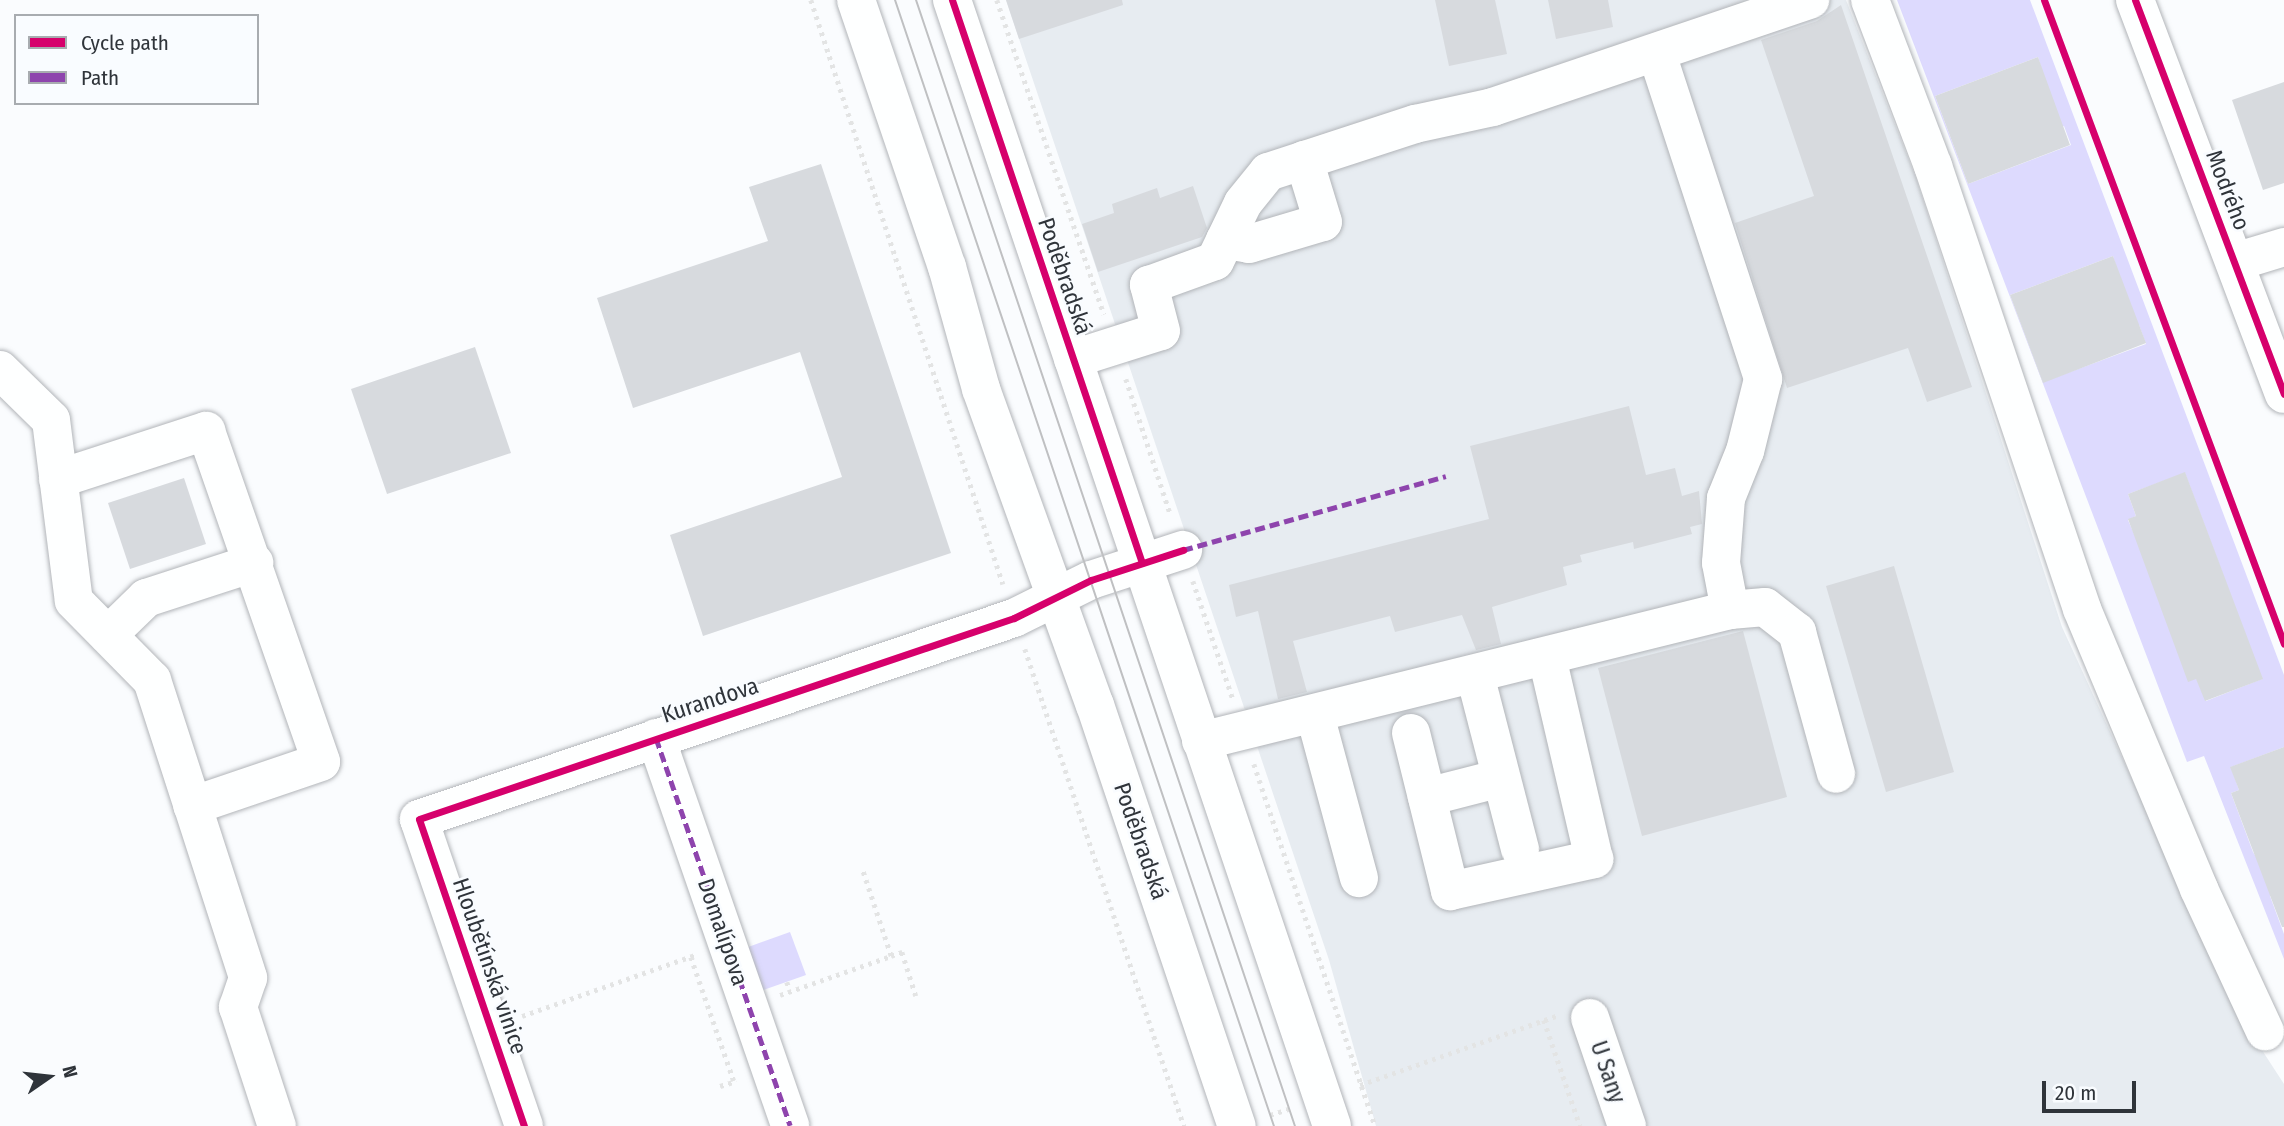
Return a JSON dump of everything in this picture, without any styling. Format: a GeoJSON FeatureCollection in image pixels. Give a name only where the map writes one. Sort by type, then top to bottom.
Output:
{"type":"FeatureCollection","features":[{"type":"Feature","properties":{"kind":"main road","name":"Poděbradská"},"geometry":{"type":"LineString","coordinates":[[856,0],[947,267],[981,389],[1054,598],[1095,705],[1237,1126]]}},
{"type":"Feature","properties":{"kind":"main road","name":"Poděbradská"},"geometry":{"type":"LineString","coordinates":[[952,0],[1332,1126]]}},
{"type":"Feature","properties":{"kind":"main road"},"geometry":{"type":"LineString","coordinates":[[1073,359],[1161,331],[1149,285],[1215,261],[1243,203],[1268,172],[1415,124],[1493,107],[1657,54],[1743,12],[1811,0]]}},
{"type":"Feature","properties":{"kind":"main road"},"geometry":{"type":"LineString","coordinates":[[1870,0],[1933,166],[2082,609],[2199,889],[2265,1031]]}},
{"type":"Feature","properties":{"kind":"main road","name":"Modrého"},"geometry":{"type":"LineString","coordinates":[[2135,0],[2284,394]]}},
{"type":"Feature","properties":{"kind":"main road"},"geometry":{"type":"LineString","coordinates":[[1657,54],[1763,379],[1745,451],[1727,498],[1721,563],[1731,610]]}},
{"type":"Feature","properties":{"kind":"main road"},"geometry":{"type":"LineString","coordinates":[[1225,240],[1249,244],[1323,222],[1304,160]]}},
{"type":"Feature","properties":{"kind":"main road"},"geometry":{"type":"LineString","coordinates":[[2235,262],[2284,247]]}},
{"type":"Feature","properties":{"kind":"main road"},"geometry":{"type":"LineString","coordinates":[[0,370],[51,420],[75,601],[152,680],[248,978],[238,1007],[277,1126]]}},
{"type":"Feature","properties":{"kind":"main road"},"geometry":{"type":"LineString","coordinates":[[58,479],[206,431],[321,762],[192,807]]}},
{"type":"Feature","properties":{"kind":"main road","name":"Kurandova"},"geometry":{"type":"LineString","coordinates":[[419,819],[1014,618],[1054,598],[1182,550]]}},
{"type":"Feature","properties":{"kind":"main road"},"geometry":{"type":"LineString","coordinates":[[108,635],[146,598],[254,563]]}},
{"type":"Feature","properties":{"kind":"main road"},"geometry":{"type":"LineString","coordinates":[[1201,741],[1315,715],[1731,610],[1765,607],[1797,632],[1836,774]]}},
{"type":"Feature","properties":{"kind":"main road"},"geometry":{"type":"LineString","coordinates":[[1411,733],[1450,891],[1594,859],[1546,657]]}},
{"type":"Feature","properties":{"kind":"main road"},"geometry":{"type":"LineString","coordinates":[[1475,675],[1520,849]]}},
{"type":"Feature","properties":{"kind":"main road"},"geometry":{"type":"LineString","coordinates":[[1315,715],[1359,878]]}},
{"type":"Feature","properties":{"kind":"main road","name":"Domalípova"},"geometry":{"type":"LineString","coordinates":[[656,738],[790,1126]]}},
{"type":"Feature","properties":{"kind":"main road"},"geometry":{"type":"LineString","coordinates":[[1427,797],[1501,778]]}},
{"type":"Feature","properties":{"kind":"main road","name":"Hloubětínská vinice"},"geometry":{"type":"LineString","coordinates":[[419,819],[524,1126]]}},
{"type":"Feature","properties":{"kind":"main road","name":"U Sany"},"geometry":{"type":"LineString","coordinates":[[1579,1015],[1627,1126]]}},
{"type":"Feature","properties":{"kind":"path"},"geometry":{"type":"LineString","coordinates":[[811,0],[991,548]]}},
{"type":"Feature","properties":{"kind":"path"},"geometry":{"type":"LineString","coordinates":[[1014,618],[1184,1126]]}},
{"type":"Feature","properties":{"kind":"path"},"geometry":{"type":"LineString","coordinates":[[862,869],[891,956]]}},
{"type":"Feature","properties":{"kind":"path"},"geometry":{"type":"LineString","coordinates":[[518,1018],[726,943]]}},
{"type":"Feature","properties":{"kind":"path"},"geometry":{"type":"LineString","coordinates":[[748,1006],[901,952],[916,996]]}},
{"type":"Feature","properties":{"kind":"path"},"geometry":{"type":"LineString","coordinates":[[691,957],[734,1082],[720,1086]]}},
{"type":"Feature","properties":{"kind":"path"},"geometry":{"type":"LineString","coordinates":[[787,982],[790,991]]}},
{"type":"Feature","properties":{"kind":"path"},"geometry":{"type":"LineString","coordinates":[[1361,1085],[1544,1020],[1579,1015]]}},
{"type":"Feature","properties":{"kind":"path"},"geometry":{"type":"LineString","coordinates":[[1544,1020],[1580,1126]]}},
{"type":"Feature","properties":{"kind":"shaded area"},"geometry":{"type":"Polygon","coordinates":[[[1006,0],[1846,0],[1916,178],[2062,627],[2243,1021],[2284,1084],[2284,1126],[1376,1126],[1329,960],[1006,0]]]}},
{"type":"Feature","properties":{"kind":"shaded area"},"geometry":{"type":"Polygon","coordinates":[[[1897,0],[2030,0],[2284,675],[2284,747],[2231,767],[2239,790],[2231,793],[2253,852],[2277,892],[2270,896],[2284,934],[2284,959],[2204,756],[2187,762],[1897,0]],[[2038,57],[1935,96],[1968,184],[2071,145],[2064,126],[2059,128],[2038,57]],[[2113,256],[2010,295],[2043,382],[2146,344],[2139,325],[2134,327],[2113,256]],[[2185,473],[2128,494],[2136,516],[2128,520],[2206,701],[2262,679],[2185,473]]]}},
{"type":"Feature","properties":{"kind":"shaded area"},"geometry":{"type":"Polygon","coordinates":[[[790,932],[806,975],[755,993],[740,950],[790,932]]]}},
{"type":"Feature","properties":{"kind":"building"},"geometry":{"type":"Polygon","coordinates":[[[1006,0],[1122,0],[1123,5],[1019,39],[1006,0]]]}},
{"type":"Feature","properties":{"kind":"building"},"geometry":{"type":"Polygon","coordinates":[[[1435,0],[1495,0],[1507,54],[1449,66],[1435,0]]]}},
{"type":"Feature","properties":{"kind":"building"},"geometry":{"type":"Polygon","coordinates":[[[1548,0],[1608,0],[1613,27],[1556,39],[1548,0]]]}},
{"type":"Feature","properties":{"kind":"building"},"geometry":{"type":"Polygon","coordinates":[[[1841,5],[1972,387],[1927,402],[1908,348],[1787,388],[1735,223],[1814,196],[1761,40],[1817,21],[1841,5]]]}},
{"type":"Feature","properties":{"kind":"building"},"geometry":{"type":"Polygon","coordinates":[[[2038,57],[2070,145],[1968,184],[1935,96],[2038,57]]]}},
{"type":"Feature","properties":{"kind":"building"},"geometry":{"type":"Polygon","coordinates":[[[2284,82],[2284,183],[2263,190],[2232,100],[2284,82]]]}},
{"type":"Feature","properties":{"kind":"building"},"geometry":{"type":"Polygon","coordinates":[[[821,164],[951,553],[703,636],[670,535],[842,477],[800,352],[633,408],[597,298],[768,241],[749,187],[821,164]]]}},
{"type":"Feature","properties":{"kind":"building"},"geometry":{"type":"Polygon","coordinates":[[[1193,186],[1207,228],[1202,237],[1098,272],[1082,224],[1114,213],[1112,204],[1157,188],[1160,198],[1193,186]]]}},
{"type":"Feature","properties":{"kind":"building"},"geometry":{"type":"Polygon","coordinates":[[[2113,256],[2146,343],[2043,383],[2010,295],[2113,256]]]}},
{"type":"Feature","properties":{"kind":"building"},"geometry":{"type":"Polygon","coordinates":[[[475,347],[511,453],[387,494],[351,389],[475,347]]]}},
{"type":"Feature","properties":{"kind":"building"},"geometry":{"type":"Polygon","coordinates":[[[1629,406],[1646,475],[1675,468],[1682,496],[1699,491],[1702,524],[1690,527],[1692,534],[1634,549],[1633,542],[1580,555],[1582,562],[1563,567],[1567,585],[1492,607],[1501,644],[1476,650],[1462,615],[1395,632],[1390,616],[1293,641],[1307,692],[1278,699],[1258,611],[1236,617],[1229,585],[1489,519],[1470,446],[1629,406]]]}},
{"type":"Feature","properties":{"kind":"building"},"geometry":{"type":"Polygon","coordinates":[[[2185,472],[2263,679],[2205,701],[2196,679],[2188,682],[2128,519],[2136,516],[2128,494],[2185,472]]]}},
{"type":"Feature","properties":{"kind":"building"},"geometry":{"type":"Polygon","coordinates":[[[184,478],[206,544],[130,569],[108,503],[184,478]]]}},
{"type":"Feature","properties":{"kind":"building"},"geometry":{"type":"Polygon","coordinates":[[[1894,566],[1954,772],[1886,792],[1826,586],[1894,566]]]}},
{"type":"Feature","properties":{"kind":"building"},"geometry":{"type":"Polygon","coordinates":[[[1743,631],[1787,797],[1642,836],[1598,668],[1743,631]]]}},
{"type":"Feature","properties":{"kind":"building"},"geometry":{"type":"Polygon","coordinates":[[[2284,747],[2282,927],[2231,793],[2239,790],[2230,767],[2284,747]]]}},
{"type":"Feature","properties":{"kind":"tram line"},"geometry":{"type":"LineString","coordinates":[[895,0],[1274,1126]]}},
{"type":"Feature","properties":{"kind":"tram line"},"geometry":{"type":"LineString","coordinates":[[916,0],[1295,1126]]}},
{"type":"Feature","properties":{"kind":"marked path"},"geometry":{"type":"LineString","coordinates":[[1183,550],[1446,476]]}},
{"type":"Feature","properties":{"kind":"marked path"},"geometry":{"type":"LineString","coordinates":[[656,738],[790,1126]]}},
{"type":"Feature","properties":{"kind":"cycle path"},"geometry":{"type":"LineString","coordinates":[[952,0],[1142,563]]}},
{"type":"Feature","properties":{"kind":"cycle path"},"geometry":{"type":"LineString","coordinates":[[2044,0],[2284,644]]}},
{"type":"Feature","properties":{"kind":"cycle path"},"geometry":{"type":"LineString","coordinates":[[2135,0],[2284,394]]}},
{"type":"Feature","properties":{"kind":"cycle path"},"geometry":{"type":"LineString","coordinates":[[524,1126],[419,819],[1014,618],[1091,580],[1183,550]]}}]}
